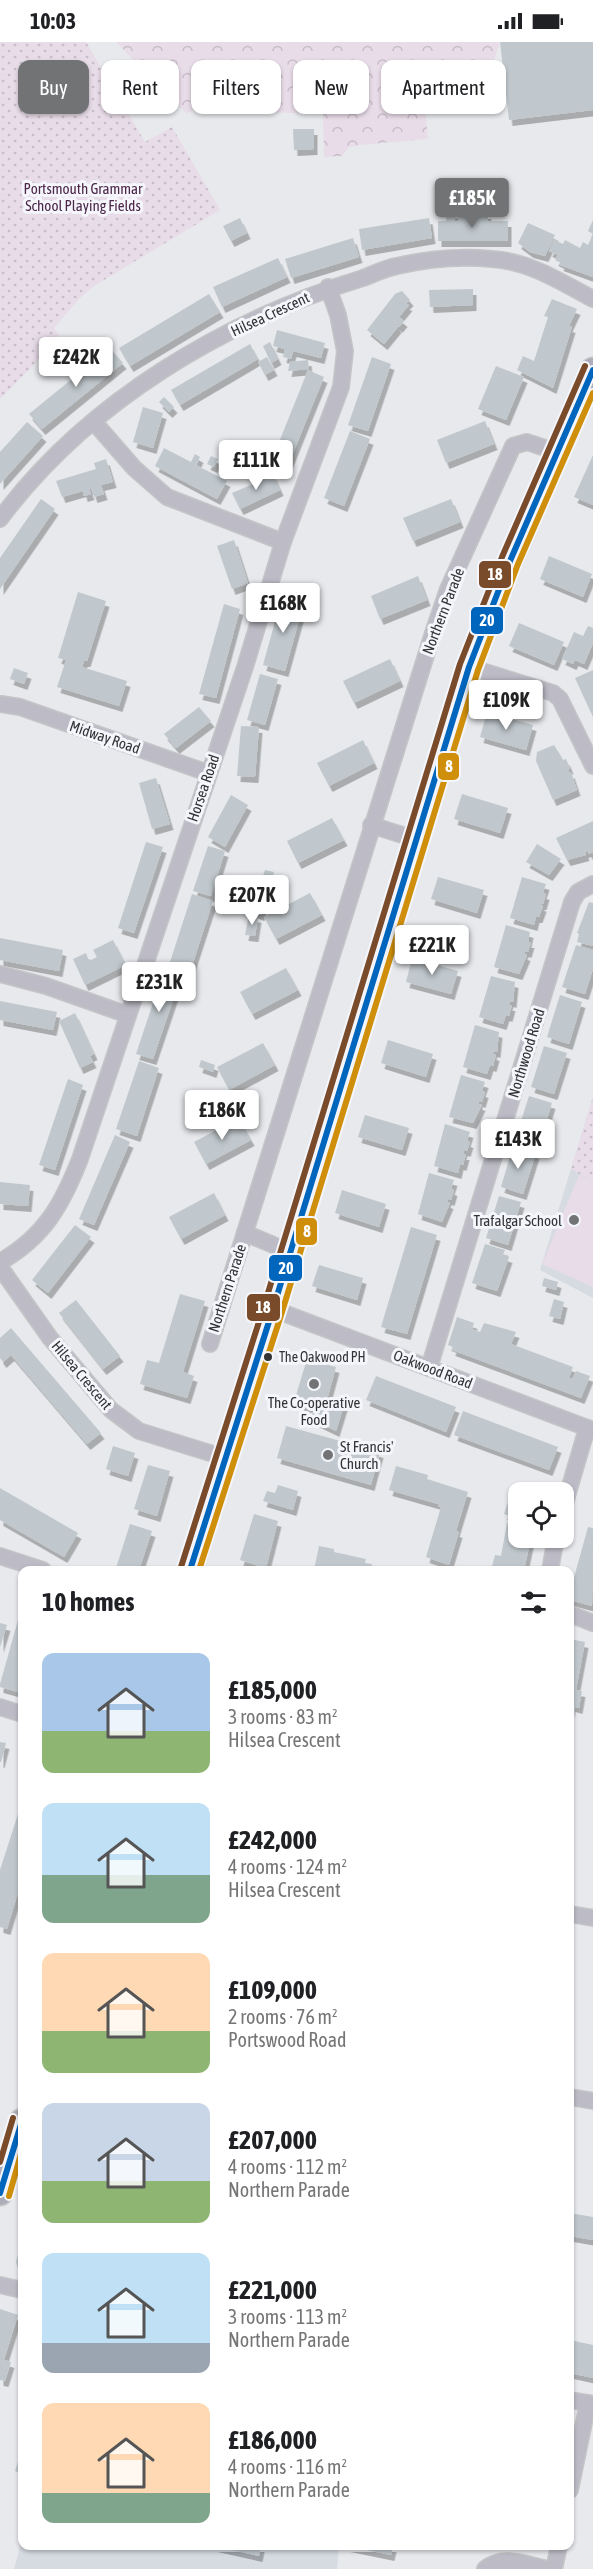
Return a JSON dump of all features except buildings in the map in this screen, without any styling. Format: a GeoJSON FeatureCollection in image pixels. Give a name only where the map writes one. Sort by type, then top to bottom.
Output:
{"type":"FeatureCollection","features":[{"type":"Feature","properties":{"kind":"main road"},"geometry":{"type":"LineString","coordinates":[[191,1566],[273,1310],[469,667],[495,598],[593,370]]}},
{"type":"Feature","properties":{"kind":"main road"},"geometry":{"type":"LineString","coordinates":[[0,2193],[18,2134]]}},
{"type":"Feature","properties":{"kind":"street","name":"Hilsea Crescent"},"geometry":{"type":"LineString","coordinates":[[0,519],[36,476],[66,446],[126,396],[200,349],[280,307],[328,288],[396,266],[431,261],[492,259],[515,262],[535,269],[593,299]]}},
{"type":"Feature","properties":{"kind":"street","name":"Horsea Road"},"geometry":{"type":"LineString","coordinates":[[0,1262],[30,1243],[62,1202],[80,1159],[245,668],[283,542],[341,387],[345,351],[338,315],[328,288]]}},
{"type":"Feature","properties":{"kind":"street"},"geometry":{"type":"LineString","coordinates":[[94,422],[134,468],[166,497],[283,542]]}},
{"type":"Feature","properties":{"kind":"street","name":"Northern Parade"},"geometry":{"type":"LineString","coordinates":[[210,1344],[332,957],[371,825],[448,589],[510,450],[516,443],[527,442],[557,452]]}},
{"type":"Feature","properties":{"kind":"street"},"geometry":{"type":"LineString","coordinates":[[469,667],[553,693],[560,699],[593,766]]}},
{"type":"Feature","properties":{"kind":"street","name":"Midway Road"},"geometry":{"type":"LineString","coordinates":[[1,704],[20,707],[208,773]]}},
{"type":"Feature","properties":{"kind":"street"},"geometry":{"type":"LineString","coordinates":[[371,825],[418,840]]}},
{"type":"Feature","properties":{"kind":"street","name":"Northwood Road"},"geometry":{"type":"LineString","coordinates":[[429,1368],[572,902],[578,892],[593,884]]}},
{"type":"Feature","properties":{"kind":"street"},"geometry":{"type":"LineString","coordinates":[[0,974],[46,986],[128,1015]]}},
{"type":"Feature","properties":{"kind":"street","name":"Northern Parade"},"geometry":{"type":"LineString","coordinates":[[245,1233],[290,1252]]}},
{"type":"Feature","properties":{"kind":"street","name":"Hilsea Crescent"},"geometry":{"type":"LineString","coordinates":[[0,1267],[50,1338],[111,1410],[139,1431],[226,1458]]}},
{"type":"Feature","properties":{"kind":"street","name":"Oakwood Road"},"geometry":{"type":"LineString","coordinates":[[273,1310],[590,1429]]}},
{"type":"Feature","properties":{"kind":"street"},"geometry":{"type":"LineString","coordinates":[[571,1482],[590,1429]]}},
{"type":"Feature","properties":{"kind":"street"},"geometry":{"type":"LineString","coordinates":[[551,1566],[554,1548]]}},
{"type":"Feature","properties":{"kind":"street"},"geometry":{"type":"LineString","coordinates":[[0,1556],[31,1566]]}},
{"type":"Feature","properties":{"kind":"street"},"geometry":{"type":"LineString","coordinates":[[574,1616],[593,1623]]}},
{"type":"Feature","properties":{"kind":"street"},"geometry":{"type":"LineString","coordinates":[[0,1707],[18,1713]]}},
{"type":"Feature","properties":{"kind":"street"},"geometry":{"type":"LineString","coordinates":[[574,1915],[593,1918]]}},
{"type":"Feature","properties":{"kind":"street"},"geometry":{"type":"LineString","coordinates":[[574,2098],[593,2101]]}},
{"type":"Feature","properties":{"kind":"street"},"geometry":{"type":"LineString","coordinates":[[0,2285],[18,2289]]}},
{"type":"Feature","properties":{"kind":"street"},"geometry":{"type":"LineString","coordinates":[[574,2401],[590,2404],[574,2473]]}},
{"type":"Feature","properties":{"kind":"street"},"geometry":{"type":"LineString","coordinates":[[554,2569],[557,2550]]}},
{"type":"Feature","properties":{"kind":"street"},"geometry":{"type":"LineString","coordinates":[[484,2569],[493,2562],[507,2560],[548,2569]]}},
{"type":"Feature","properties":{"kind":"shaded area","name":"Trafalgar School"},"geometry":{"type":"Polygon","coordinates":[[[593,1097],[593,1298],[540,1270],[593,1097]]]}},
{"type":"Feature","properties":{"kind":"shaded area"},"geometry":{"type":"Polygon","coordinates":[[[19,2550],[339,2550],[337,2569],[14,2569],[19,2550]]]}},
{"type":"Feature","properties":{"kind":"green space","name":"Portsmouth Grammar School Playing Fields"},"geometry":{"type":"Polygon","coordinates":[[[0,42],[86,42],[101,67],[101,114],[128,114],[145,142],[172,127],[220,210],[94,286],[79,299],[54,328],[59,335],[33,366],[0,399],[0,42]]]}},
{"type":"Feature","properties":{"kind":"green space"},"geometry":{"type":"Polygon","coordinates":[[[116,42],[499,42],[494,60],[381,60],[381,114],[426,114],[428,139],[359,145],[349,147],[342,156],[324,157],[323,114],[369,114],[369,60],[293,60],[293,113],[281,113],[281,60],[191,60],[191,112],[187,114],[179,106],[179,60],[134,60],[116,42]]]}},
{"type":"Feature","properties":{"kind":"green space"},"geometry":{"type":"Polygon","coordinates":[[[593,1097],[593,1182],[571,1169],[593,1097]]]}},
{"type":"Feature","properties":{"kind":"green space","name":"Trafalgar School"},"geometry":{"type":"Polygon","coordinates":[[[579,1175],[593,1182],[593,1287],[542,1264],[579,1175]]]}},
{"type":"Feature","properties":{"kind":"transit line","name":"18"},"geometry":{"type":"LineString","coordinates":[[181,1566],[264,1306],[460,664],[502,557],[585,366]]}},
{"type":"Feature","properties":{"kind":"transit line","name":"20"},"geometry":{"type":"LineString","coordinates":[[191,1566],[273,1309],[469,667],[510,561],[593,370]]}},
{"type":"Feature","properties":{"kind":"transit line","name":"8"},"geometry":{"type":"LineString","coordinates":[[200,1566],[282,1312],[478,670],[518,564],[593,393]]}},
{"type":"Feature","properties":{"kind":"transit line","name":"18"},"geometry":{"type":"LineString","coordinates":[[0,2162],[13,2118]]}},
{"type":"Feature","properties":{"kind":"transit line","name":"20"},"geometry":{"type":"LineString","coordinates":[[0,2193],[18,2134]]}},
{"type":"Feature","properties":{"kind":"transit line","name":"8"},"geometry":{"type":"LineString","coordinates":[[9,2196],[18,2164]]}},
{"type":"Feature","properties":{"kind":"place","name":"Trafalgar School"},"geometry":{"type":"Point","coordinates":[574,1220]}},
{"type":"Feature","properties":{"kind":"place","name":"The Oakwood PH"},"geometry":{"type":"Point","coordinates":[268,1357]}},
{"type":"Feature","properties":{"kind":"place","name":"The Co-operative Food"},"geometry":{"type":"Point","coordinates":[314,1384]}},
{"type":"Feature","properties":{"kind":"place","name":"St Francis' Church"},"geometry":{"type":"Point","coordinates":[328,1455]}}]}
